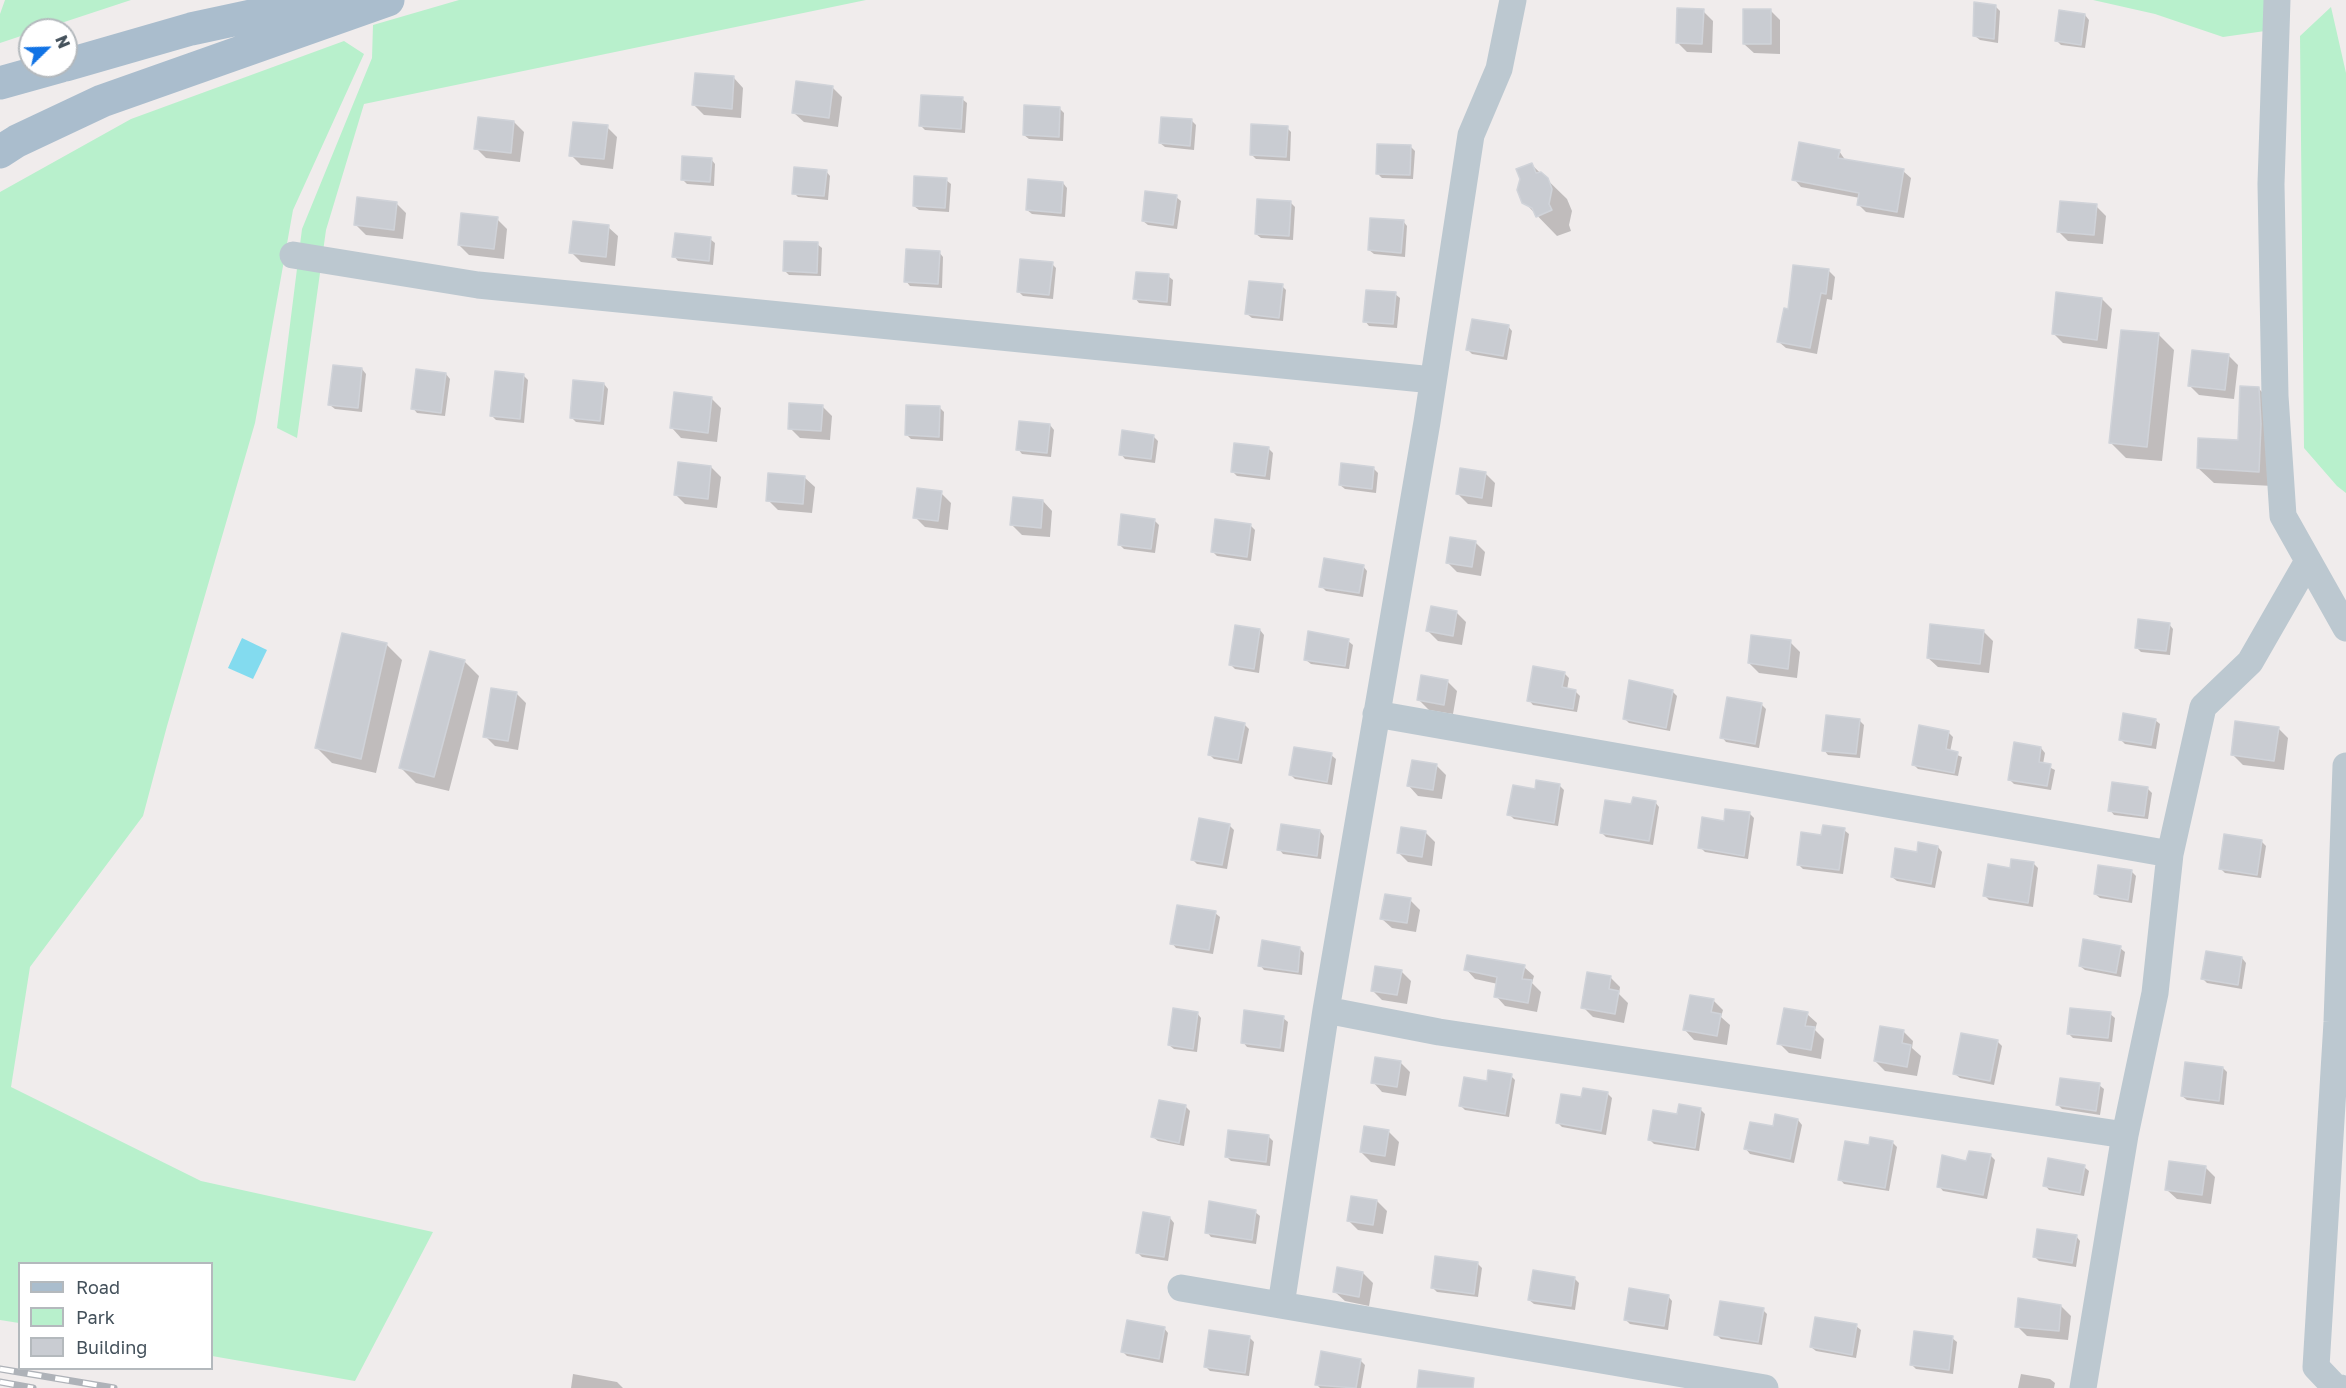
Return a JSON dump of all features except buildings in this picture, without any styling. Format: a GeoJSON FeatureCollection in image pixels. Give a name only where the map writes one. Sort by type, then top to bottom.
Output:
{"type":"FeatureCollection","features":[{"type":"Feature","properties":{"kind":"main road"},"geometry":{"type":"LineString","coordinates":[[78,62],[191,29],[325,0]]}},
{"type":"Feature","properties":{"kind":"main road"},"geometry":{"type":"LineString","coordinates":[[0,152],[17,141],[102,101],[388,0]]}},
{"type":"Feature","properties":{"kind":"main road"},"geometry":{"type":"LineString","coordinates":[[0,83],[18,78]]}},
{"type":"Feature","properties":{"kind":"street"},"geometry":{"type":"LineString","coordinates":[[1281,1305],[1326,1010],[1433,380],[1471,135],[1499,69],[1513,0]]}},
{"type":"Feature","properties":{"kind":"street"},"geometry":{"type":"LineString","coordinates":[[2277,0],[2271,184],[2275,396],[2283,516],[2346,628]]}},
{"type":"Feature","properties":{"kind":"street"},"geometry":{"type":"LineString","coordinates":[[293,255],[478,285],[1433,380]]}},
{"type":"Feature","properties":{"kind":"street"},"geometry":{"type":"LineString","coordinates":[[2083,1388],[2125,1135],[2155,993],[2170,854],[2203,707],[2250,662],[2308,561]]}},
{"type":"Feature","properties":{"kind":"street"},"geometry":{"type":"LineString","coordinates":[[1376,714],[2170,854]]}},
{"type":"Feature","properties":{"kind":"street"},"geometry":{"type":"LineString","coordinates":[[2341,1388],[2336,1388],[2316,1367],[2342,1001],[2346,765]]}},
{"type":"Feature","properties":{"kind":"street"},"geometry":{"type":"LineString","coordinates":[[1326,1010],[1439,1032],[2125,1135]]}},
{"type":"Feature","properties":{"kind":"street"},"geometry":{"type":"LineString","coordinates":[[1180,1288],[1765,1388]]}},
{"type":"Feature","properties":{"kind":"green space"},"geometry":{"type":"Polygon","coordinates":[[[5,0],[131,0],[76,18],[18,18],[18,37],[0,43],[0,14],[5,0]]]}},
{"type":"Feature","properties":{"kind":"green space"},"geometry":{"type":"Polygon","coordinates":[[[459,0],[866,0],[364,104],[326,230],[297,438],[277,428],[302,229],[372,58],[373,25],[459,0]]]}},
{"type":"Feature","properties":{"kind":"green space"},"geometry":{"type":"Polygon","coordinates":[[[2093,0],[2267,0],[2265,31],[2223,37],[2155,14],[2093,0]]]}},
{"type":"Feature","properties":{"kind":"green space"},"geometry":{"type":"Polygon","coordinates":[[[2331,7],[2346,73],[2346,493],[2337,486],[2304,448],[2300,36],[2331,7]]]}},
{"type":"Feature","properties":{"kind":"green space"},"geometry":{"type":"Polygon","coordinates":[[[344,41],[364,54],[293,210],[255,423],[143,816],[30,967],[11,1087],[201,1181],[433,1232],[355,1381],[213,1356],[213,1262],[18,1262],[18,1323],[0,1320],[0,192],[131,119],[344,41]]]}},
{"type":"Feature","properties":{"kind":"water"},"geometry":{"type":"Polygon","coordinates":[[[242,638],[267,650],[253,679],[228,668],[242,638]]]}},
{"type":"Feature","properties":{"kind":"railway"},"geometry":{"type":"LineString","coordinates":[[0,1369],[114,1388]]}},
{"type":"Feature","properties":{"kind":"railway"},"geometry":{"type":"LineString","coordinates":[[0,1382],[33,1388]]}}]}
